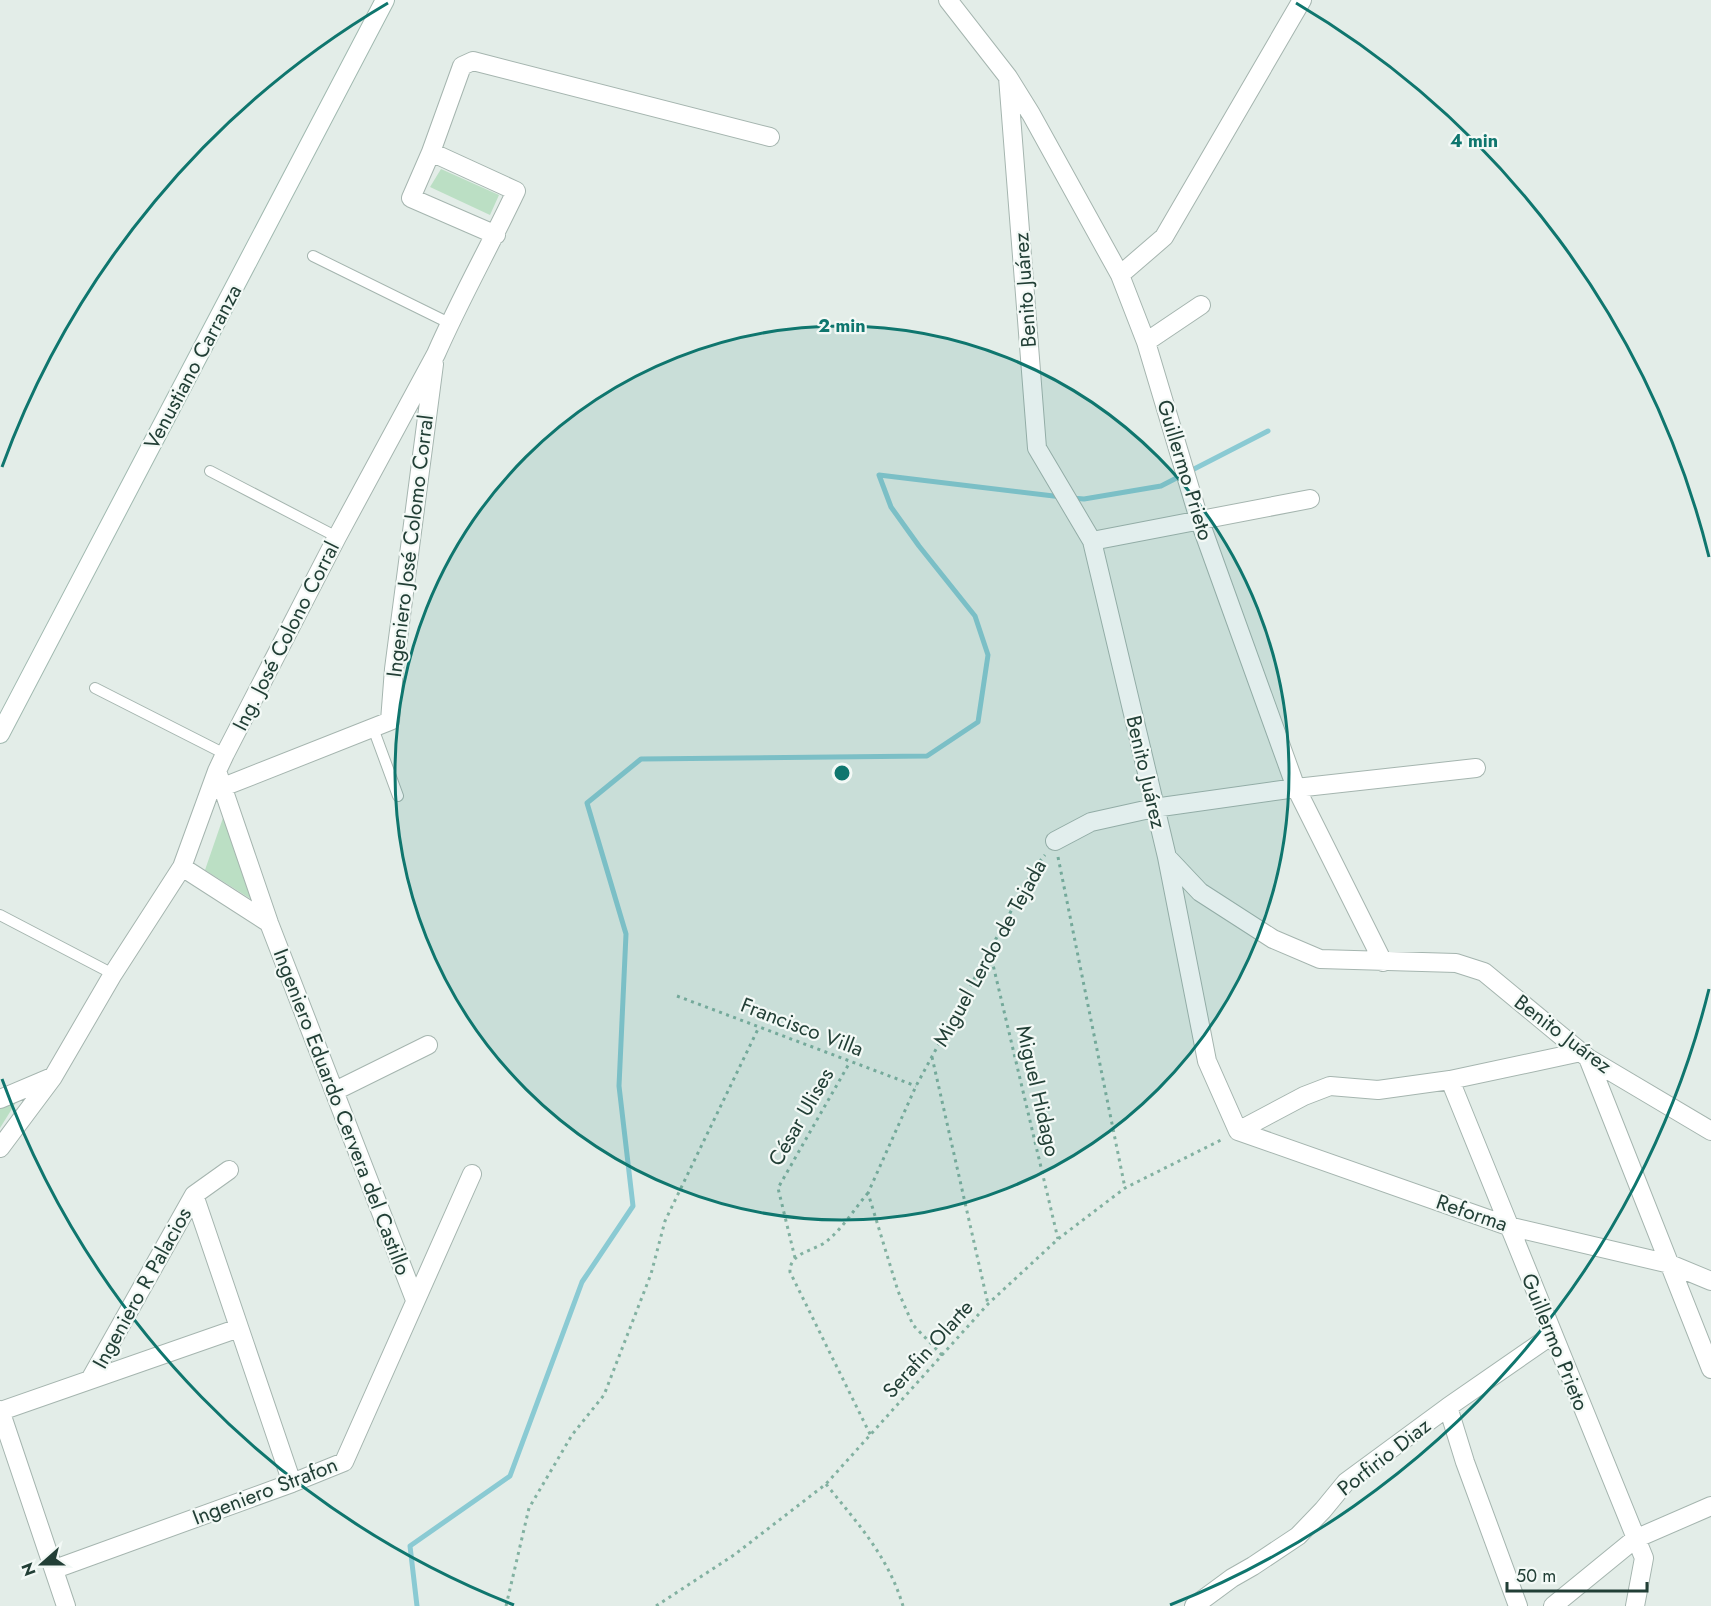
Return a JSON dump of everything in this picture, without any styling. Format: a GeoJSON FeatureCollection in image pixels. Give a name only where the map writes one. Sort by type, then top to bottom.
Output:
{"type":"FeatureCollection","features":[{"type":"Feature","properties":{"kind":"street","name":"Venustiano Carranza"},"geometry":{"type":"LineString","coordinates":[[0,734],[385,0]]}},
{"type":"Feature","properties":{"kind":"street","name":"Guillermo Prieto"},"geometry":{"type":"LineString","coordinates":[[948,0],[1008,77],[1031,114],[1120,275],[1146,342],[1199,519],[1296,788],[1383,962]]}},
{"type":"Feature","properties":{"kind":"street"},"geometry":{"type":"LineString","coordinates":[[1120,275],[1164,237],[1302,0]]}},
{"type":"Feature","properties":{"kind":"street"},"geometry":{"type":"LineString","coordinates":[[496,235],[411,198],[431,152],[462,66],[473,61],[770,137]]}},
{"type":"Feature","properties":{"kind":"street","name":"Benito Juárez"},"geometry":{"type":"LineString","coordinates":[[1008,77],[1037,448],[1092,541],[1167,857],[1200,892],[1273,939],[1320,959],[1456,963],[1484,972],[1585,1055],[1711,1131]]}},
{"type":"Feature","properties":{"kind":"street","name":"Ing. José Colono Corral"},"geometry":{"type":"LineString","coordinates":[[0,1148],[54,1077],[113,974],[182,867],[221,771],[337,537],[436,354],[449,323],[496,235],[516,191],[431,152]]}},
{"type":"Feature","properties":{"kind":"street"},"geometry":{"type":"LineString","coordinates":[[1146,342],[1201,305]]}},
{"type":"Feature","properties":{"kind":"street","name":"Ingeniero José Colomo Corral"},"geometry":{"type":"LineString","coordinates":[[221,771],[373,728],[390,721],[394,669],[436,354]]}},
{"type":"Feature","properties":{"kind":"street"},"geometry":{"type":"LineString","coordinates":[[1092,541],[1310,499]]}},
{"type":"Feature","properties":{"kind":"street","name":"Miguel Lerdo de Tejada"},"geometry":{"type":"LineString","coordinates":[[1054,841],[1091,822],[1154,807],[1476,768]]}},
{"type":"Feature","properties":{"kind":"street","name":"Ingeniero Eduardo Cervera del Castillo"},"geometry":{"type":"LineString","coordinates":[[221,771],[269,923],[415,1300]]}},
{"type":"Feature","properties":{"kind":"street"},"geometry":{"type":"LineString","coordinates":[[1167,857],[1207,1061],[1238,1131],[1304,1096],[1330,1086],[1378,1090],[1450,1080],[1585,1055],[1711,1369]]}},
{"type":"Feature","properties":{"kind":"street","name":"Ingeniero Eduardo Cervera del Castillo"},"geometry":{"type":"LineString","coordinates":[[182,867],[269,923]]}},
{"type":"Feature","properties":{"kind":"street"},"geometry":{"type":"LineString","coordinates":[[335,1090],[428,1045]]}},
{"type":"Feature","properties":{"kind":"street"},"geometry":{"type":"LineString","coordinates":[[0,1100],[54,1077]]}},
{"type":"Feature","properties":{"kind":"street","name":"Guillermo Prieto"},"geometry":{"type":"LineString","coordinates":[[1450,1080],[1644,1558],[1635,1606]]}},
{"type":"Feature","properties":{"kind":"street","name":"Reforma"},"geometry":{"type":"LineString","coordinates":[[1238,1131],[1508,1226],[1670,1264],[1711,1281]]}},
{"type":"Feature","properties":{"kind":"street"},"geometry":{"type":"LineString","coordinates":[[194,1195],[229,1170]]}},
{"type":"Feature","properties":{"kind":"street","name":"Ingeniero Strafon"},"geometry":{"type":"LineString","coordinates":[[55,1569],[344,1462],[472,1174]]}},
{"type":"Feature","properties":{"kind":"street","name":"Ingeniero R Palacios"},"geometry":{"type":"LineString","coordinates":[[194,1195],[292,1483]]}},
{"type":"Feature","properties":{"kind":"street","name":"Ingeniero R Palacios"},"geometry":{"type":"LineString","coordinates":[[91,1378],[194,1195]]}},
{"type":"Feature","properties":{"kind":"street","name":"Ingeniero R Palacios"},"geometry":{"type":"LineString","coordinates":[[0,1410],[239,1328]]}},
{"type":"Feature","properties":{"kind":"street","name":"Porfirio Diaz"},"geometry":{"type":"LineString","coordinates":[[1194,1606],[1232,1578],[1298,1536],[1346,1482],[1448,1407],[1552,1335]]}},
{"type":"Feature","properties":{"kind":"street"},"geometry":{"type":"LineString","coordinates":[[1448,1407],[1465,1462],[1518,1606]]}},
{"type":"Feature","properties":{"kind":"street"},"geometry":{"type":"LineString","coordinates":[[0,1410],[66,1606]]}},
{"type":"Feature","properties":{"kind":"street"},"geometry":{"type":"LineString","coordinates":[[1553,1606],[1635,1539],[1711,1506]]}},
{"type":"Feature","properties":{"kind":"lane"},"geometry":{"type":"LineString","coordinates":[[313,256],[449,323]]}},
{"type":"Feature","properties":{"kind":"lane"},"geometry":{"type":"LineString","coordinates":[[210,471],[337,537]]}},
{"type":"Feature","properties":{"kind":"lane"},"geometry":{"type":"LineString","coordinates":[[94,688],[221,771]]}},
{"type":"Feature","properties":{"kind":"lane"},"geometry":{"type":"LineString","coordinates":[[373,728],[398,796]]}},
{"type":"Feature","properties":{"kind":"lane"},"geometry":{"type":"LineString","coordinates":[[0,915],[113,974]]}},
{"type":"Feature","properties":{"kind":"path","name":"Miguel Lerdo de Tejada"},"geometry":{"type":"LineString","coordinates":[[795,1258],[827,1241],[868,1193],[916,1086],[1035,867],[1054,841]]}},
{"type":"Feature","properties":{"kind":"path"},"geometry":{"type":"LineString","coordinates":[[1054,841],[1125,1188]]}},
{"type":"Feature","properties":{"kind":"path","name":"Miguel Hidago"},"geometry":{"type":"LineString","coordinates":[[989,950],[1058,1239]]}},
{"type":"Feature","properties":{"kind":"path","name":"Francisco Villa"},"geometry":{"type":"LineString","coordinates":[[677,996],[916,1086]]}},
{"type":"Feature","properties":{"kind":"path"},"geometry":{"type":"LineString","coordinates":[[506,1606],[529,1508],[572,1435],[604,1395],[651,1274],[665,1221],[759,1027]]}},
{"type":"Feature","properties":{"kind":"path"},"geometry":{"type":"LineString","coordinates":[[932,1057],[988,1304]]}},
{"type":"Feature","properties":{"kind":"path","name":"César Ulises"},"geometry":{"type":"LineString","coordinates":[[850,1061],[778,1188],[795,1258],[790,1265],[790,1272],[871,1436]]}},
{"type":"Feature","properties":{"kind":"path","name":"Serafin Olarte"},"geometry":{"type":"LineString","coordinates":[[656,1606],[734,1555],[826,1484],[988,1304],[1058,1239],[1125,1188],[1238,1131]]}},
{"type":"Feature","properties":{"kind":"path"},"geometry":{"type":"LineString","coordinates":[[868,1193],[898,1291],[913,1325],[943,1356]]}},
{"type":"Feature","properties":{"kind":"path"},"geometry":{"type":"LineString","coordinates":[[826,1484],[882,1556],[896,1581],[903,1606]]}},
{"type":"Feature","properties":{"kind":"green space"},"geometry":{"type":"Polygon","coordinates":[[[441,169],[499,195],[490,215],[430,187],[441,169]]]}},
{"type":"Feature","properties":{"kind":"green space"},"geometry":{"type":"Polygon","coordinates":[[[224,815],[254,901],[205,870],[224,815]]]}},
{"type":"Feature","properties":{"kind":"green space"},"geometry":{"type":"Polygon","coordinates":[[[15,1102],[15,1104],[0,1128],[0,1109],[15,1102]]]}},
{"type":"Feature","properties":{"kind":"waterway"},"geometry":{"type":"LineString","coordinates":[[1071,498],[1084,499],[1161,486],[1268,431]]}},
{"type":"Feature","properties":{"kind":"waterway"},"geometry":{"type":"LineString","coordinates":[[417,1606],[410,1546],[510,1476],[582,1282],[633,1206],[619,1086],[626,934],[587,803],[641,759],[927,756],[978,722],[988,655],[975,616],[891,507],[879,475],[1062,497]]}}]}
